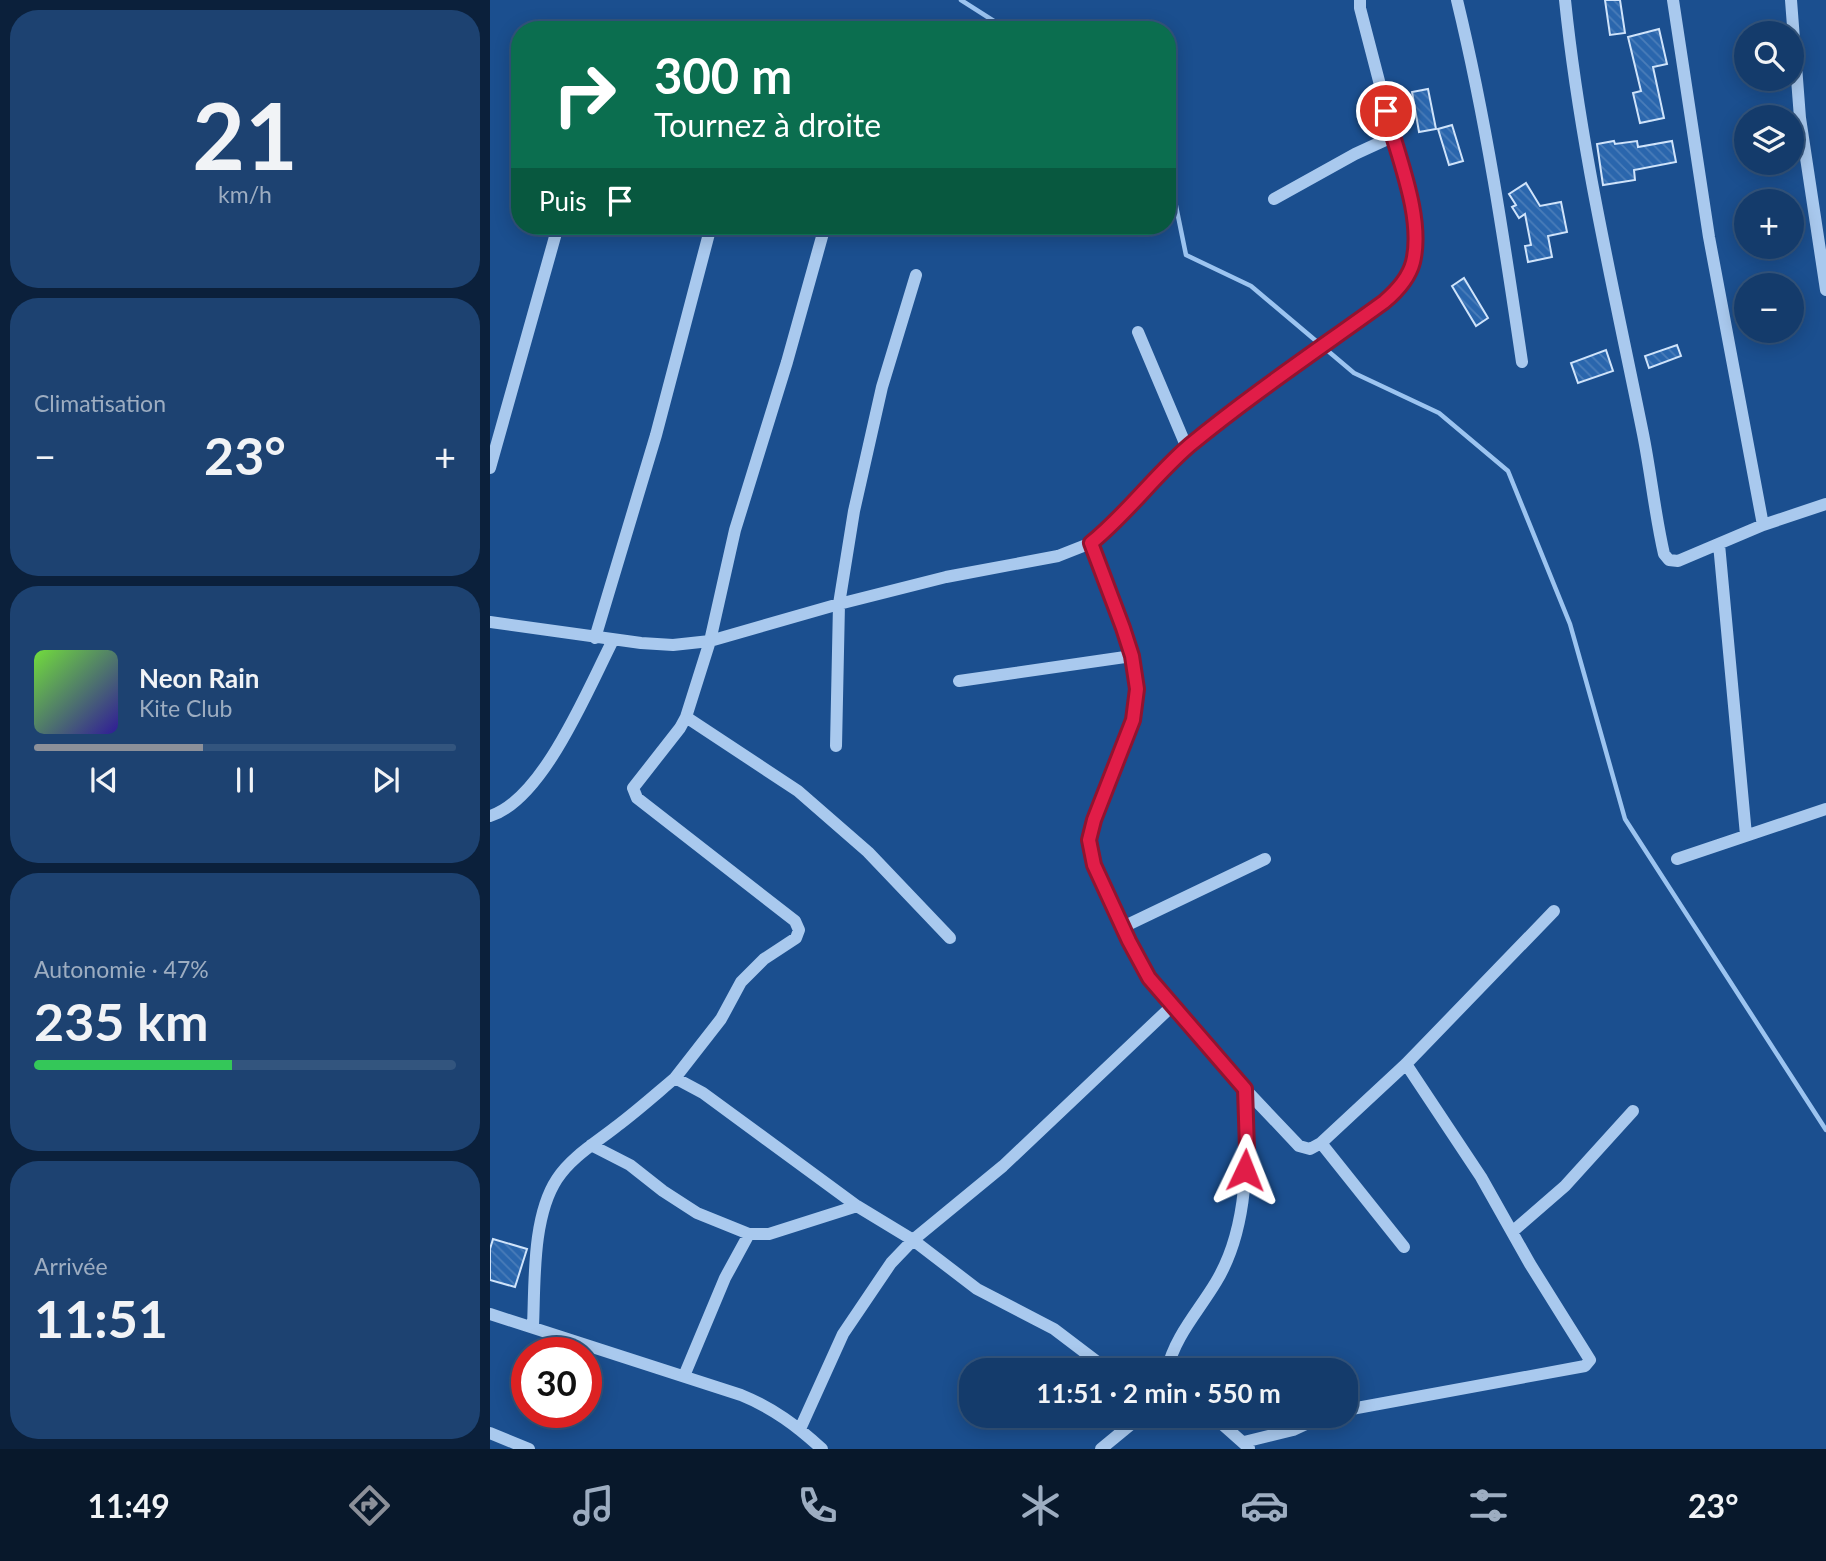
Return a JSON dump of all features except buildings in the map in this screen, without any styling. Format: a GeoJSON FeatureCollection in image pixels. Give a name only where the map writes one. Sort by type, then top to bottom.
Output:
{"type":"FeatureCollection","features":[{"type":"Feature","properties":{"kind":"street"},"geometry":{"type":"LineString","coordinates":[[490,622],[613,640],[673,645],[710,641],[946,577],[1058,556],[1091,543],[1120,517],[1187,447],[1240,405],[1384,302],[1408,275],[1413,264],[1416,232],[1360,0]]}},
{"type":"Feature","properties":{"kind":"street"},"geometry":{"type":"LineString","coordinates":[[1457,0],[1475,73],[1522,362]]}},
{"type":"Feature","properties":{"kind":"street"},"geometry":{"type":"LineString","coordinates":[[1565,0],[1572,71],[1584,141],[1664,554],[1670,560],[1678,561],[1763,525],[1826,505]]}},
{"type":"Feature","properties":{"kind":"street"},"geometry":{"type":"LineString","coordinates":[[1673,0],[1709,237],[1763,525]]}},
{"type":"Feature","properties":{"kind":"street"},"geometry":{"type":"LineString","coordinates":[[1791,0],[1800,118],[1826,290]]}},
{"type":"Feature","properties":{"kind":"street"},"geometry":{"type":"LineString","coordinates":[[1274,199],[1355,154],[1392,137]]}},
{"type":"Feature","properties":{"kind":"street"},"geometry":{"type":"LineString","coordinates":[[490,468],[555,235]]}},
{"type":"Feature","properties":{"kind":"street"},"geometry":{"type":"LineString","coordinates":[[595,638],[656,435],[709,235]]}},
{"type":"Feature","properties":{"kind":"street"},"geometry":{"type":"LineString","coordinates":[[533,1326],[538,1240],[546,1203],[558,1177],[591,1145],[675,1078],[721,1019],[741,982],[764,959],[796,938],[799,930],[794,921],[634,794],[633,788],[686,717],[710,641],[735,530],[822,235]]}},
{"type":"Feature","properties":{"kind":"street"},"geometry":{"type":"LineString","coordinates":[[835,746],[839,604],[868,446],[882,387],[916,275]]}},
{"type":"Feature","properties":{"kind":"street"},"geometry":{"type":"LineString","coordinates":[[1138,332],[1187,447]]}},
{"type":"Feature","properties":{"kind":"street"},"geometry":{"type":"LineString","coordinates":[[1091,543],[1132,656],[1137,689],[1133,720],[1094,820],[1089,840],[1094,865],[1149,978],[1245,1089],[1299,1146],[1310,1149],[1321,1143],[1406,1063],[1554,911]]}},
{"type":"Feature","properties":{"kind":"street"},"geometry":{"type":"LineString","coordinates":[[1719,544],[1746,835]]}},
{"type":"Feature","properties":{"kind":"street"},"geometry":{"type":"LineString","coordinates":[[490,816],[504,812],[517,802],[545,767],[613,640]]}},
{"type":"Feature","properties":{"kind":"street"},"geometry":{"type":"LineString","coordinates":[[959,681],[1132,656]]}},
{"type":"Feature","properties":{"kind":"street"},"geometry":{"type":"LineString","coordinates":[[686,717],[798,791],[868,852],[950,938]]}},
{"type":"Feature","properties":{"kind":"street"},"geometry":{"type":"LineString","coordinates":[[1677,859],[1826,809]]}},
{"type":"Feature","properties":{"kind":"street"},"geometry":{"type":"LineString","coordinates":[[1123,928],[1265,859]]}},
{"type":"Feature","properties":{"kind":"street"},"geometry":{"type":"LineString","coordinates":[[800,1429],[843,1334],[876,1284],[913,1240],[1003,1166],[1172,1006]]}},
{"type":"Feature","properties":{"kind":"street"},"geometry":{"type":"LineString","coordinates":[[1358,1408],[1588,1364],[1589,1358],[1457,1139],[1406,1063]]}},
{"type":"Feature","properties":{"kind":"street"},"geometry":{"type":"LineString","coordinates":[[675,1078],[702,1093],[857,1206],[913,1240],[977,1289],[1054,1329],[1092,1358]]}},
{"type":"Feature","properties":{"kind":"street"},"geometry":{"type":"LineString","coordinates":[[1170,1358],[1177,1342],[1217,1280],[1238,1224],[1247,1149],[1245,1089]]}},
{"type":"Feature","properties":{"kind":"street"},"geometry":{"type":"LineString","coordinates":[[1512,1232],[1565,1185],[1633,1111]]}},
{"type":"Feature","properties":{"kind":"street"},"geometry":{"type":"LineString","coordinates":[[1321,1143],[1405,1247]]}},
{"type":"Feature","properties":{"kind":"street"},"geometry":{"type":"LineString","coordinates":[[591,1145],[630,1166],[697,1213],[749,1234],[769,1234],[857,1206]]}},
{"type":"Feature","properties":{"kind":"street"},"geometry":{"type":"LineString","coordinates":[[684,1376],[725,1278],[749,1234]]}},
{"type":"Feature","properties":{"kind":"street"},"geometry":{"type":"LineString","coordinates":[[490,1314],[741,1395],[770,1407],[822,1449]]}},
{"type":"Feature","properties":{"kind":"street"},"geometry":{"type":"LineString","coordinates":[[1101,1449],[1127,1428]]}},
{"type":"Feature","properties":{"kind":"street"},"geometry":{"type":"LineString","coordinates":[[1227,1428],[1247,1446],[1297,1428]]}},
{"type":"Feature","properties":{"kind":"street"},"geometry":{"type":"LineString","coordinates":[[490,1433],[523,1448]]}},
{"type":"Feature","properties":{"kind":"waterway"},"geometry":{"type":"LineString","coordinates":[[961,0],[994,21]]}},
{"type":"Feature","properties":{"kind":"waterway"},"geometry":{"type":"LineString","coordinates":[[1176,206],[1186,255],[1251,286],[1354,373],[1439,413],[1508,471],[1570,624],[1625,819],[1826,1130]]}},
{"type":"Feature","properties":{"kind":"route"},"geometry":{"type":"LineString","coordinates":[[1245,1170],[1245,1089],[1149,978],[1094,865],[1089,840],[1094,820],[1133,720],[1137,689],[1132,656],[1091,543],[1120,517],[1187,447],[1240,405],[1384,302],[1408,275],[1413,264],[1416,232],[1386,111]]}}]}
